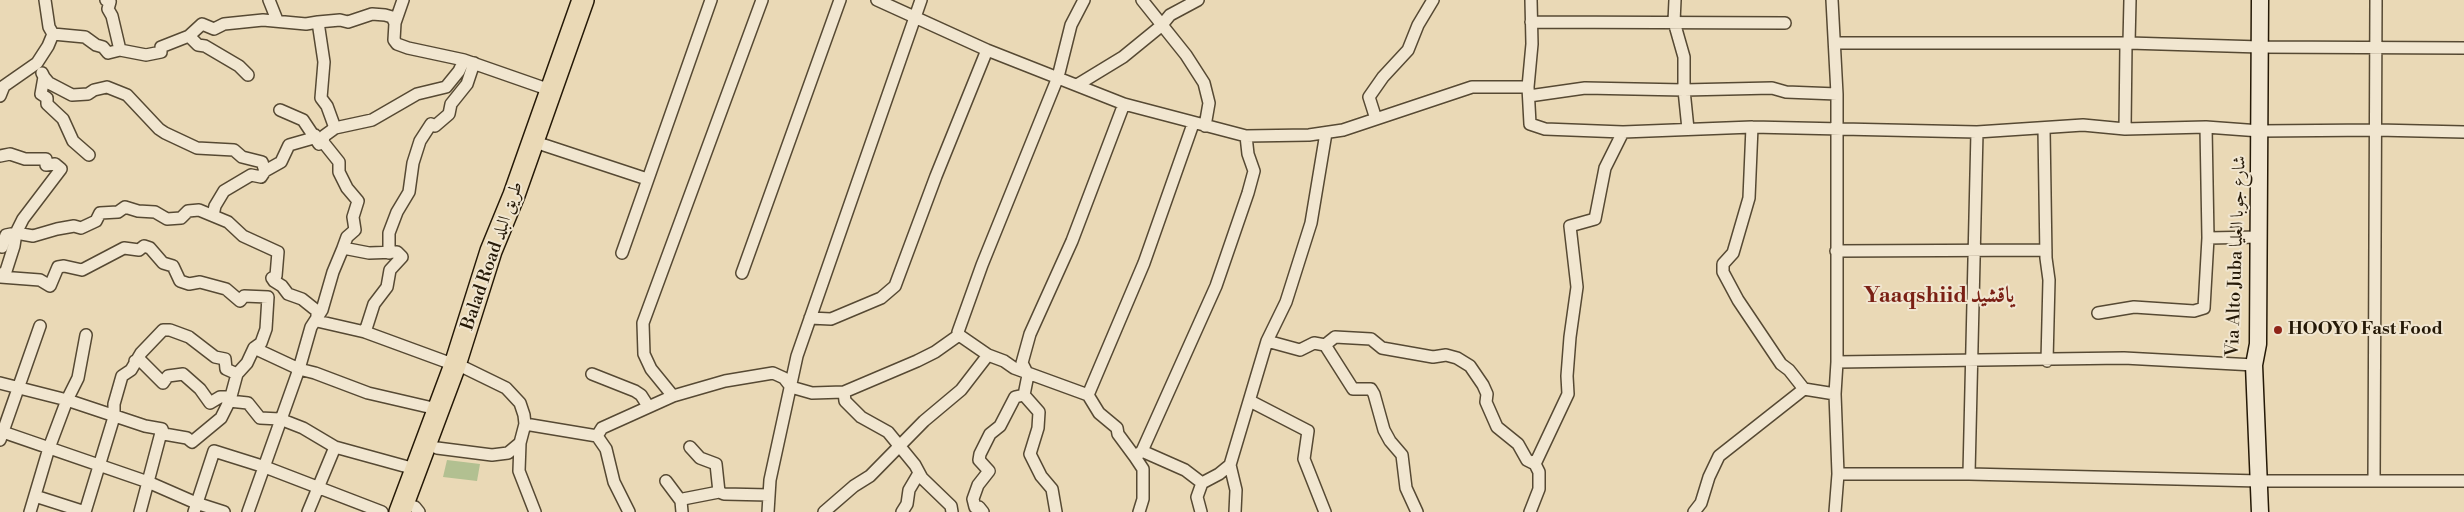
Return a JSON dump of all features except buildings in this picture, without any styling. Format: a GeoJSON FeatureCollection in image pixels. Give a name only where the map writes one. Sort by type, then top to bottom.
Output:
{"type":"FeatureCollection","features":[{"type":"Feature","properties":{"kind":"highway","name":"Balad Road طريق البلد"},"geometry":{"type":"LineString","coordinates":[[412,511],[437,448],[491,251],[514,195],[583,0]]}},
{"type":"Feature","properties":{"kind":"highway","name":"Balad Road طريق البلد"},"geometry":{"type":"LineString","coordinates":[[412,511],[416,469],[437,409],[460,366],[544,145],[596,0]]}},
{"type":"Feature","properties":{"kind":"street"},"geometry":{"type":"LineString","coordinates":[[45,0],[49,27],[53,34]]}},
{"type":"Feature","properties":{"kind":"street"},"geometry":{"type":"LineString","coordinates":[[106,0],[110,2],[108,9],[112,16],[120,50]]}},
{"type":"Feature","properties":{"kind":"street"},"geometry":{"type":"LineString","coordinates":[[269,0],[277,20]]}},
{"type":"Feature","properties":{"kind":"street"},"geometry":{"type":"LineString","coordinates":[[403,0],[395,23],[394,40],[397,44],[469,62],[550,90]]}},
{"type":"Feature","properties":{"kind":"street"},"geometry":{"type":"LineString","coordinates":[[622,253],[647,178],[712,0]]}},
{"type":"Feature","properties":{"kind":"street"},"geometry":{"type":"LineString","coordinates":[[673,396],[652,369],[644,354],[643,324],[762,0]]}},
{"type":"Feature","properties":{"kind":"street"},"geometry":{"type":"LineString","coordinates":[[742,273],[840,0]]}},
{"type":"Feature","properties":{"kind":"street"},"geometry":{"type":"LineString","coordinates":[[877,0],[987,50],[1124,104],[1193,124],[1246,136],[1326,133],[1343,130],[1472,87],[1529,91],[1585,88],[1671,88],[1684,90],[1772,88],[1786,92],[1837,94]]}},
{"type":"Feature","properties":{"kind":"street"},"geometry":{"type":"LineString","coordinates":[[768,512],[770,480],[797,356],[921,0]]}},
{"type":"Feature","properties":{"kind":"street"},"geometry":{"type":"LineString","coordinates":[[1084,0],[1071,25],[1058,77],[958,327],[959,335],[988,355],[1004,360],[1028,375],[1088,396],[1099,413],[1117,428],[1118,434],[1139,454],[1184,470],[1202,484]]}},
{"type":"Feature","properties":{"kind":"street"},"geometry":{"type":"LineString","coordinates":[[1142,0],[1152,11],[1161,26],[1190,59],[1206,88],[1209,103],[1205,126]]}},
{"type":"Feature","properties":{"kind":"street"},"geometry":{"type":"LineString","coordinates":[[1077,84],[1124,57],[1161,26],[1170,15],[1198,0]]}},
{"type":"Feature","properties":{"kind":"street"},"geometry":{"type":"LineString","coordinates":[[1376,119],[1369,97],[1383,77],[1408,50],[1418,25],[1432,0]]}},
{"type":"Feature","properties":{"kind":"street"},"geometry":{"type":"LineString","coordinates":[[1531,0],[1530,124],[1536,128],[1623,132],[1752,127],[1977,132],[2083,125],[2125,129],[2206,127],[2260,131],[2376,130],[2464,132]]}},
{"type":"Feature","properties":{"kind":"street"},"geometry":{"type":"LineString","coordinates":[[1675,0],[1674,22],[1684,57],[1684,90],[1688,129]]}},
{"type":"Feature","properties":{"kind":"street"},"geometry":{"type":"LineString","coordinates":[[1832,0],[1837,94],[1837,362],[1835,394],[1838,474],[1835,512]]}},
{"type":"Feature","properties":{"kind":"street"},"geometry":{"type":"LineString","coordinates":[[2125,129],[2130,0]]}},
{"type":"Feature","properties":{"kind":"street","name":"Via Alto Juba شارع جوبا العليا"},"geometry":{"type":"LineString","coordinates":[[2260,0],[2258,344],[2254,365],[2260,512]]}},
{"type":"Feature","properties":{"kind":"street"},"geometry":{"type":"LineString","coordinates":[[2374,482],[2376,0]]}},
{"type":"Feature","properties":{"kind":"street"},"geometry":{"type":"LineString","coordinates":[[53,34],[85,38],[103,47],[108,53],[120,50],[146,55],[161,52],[161,47],[189,36],[202,24],[214,29],[224,24],[277,20],[306,24],[340,20],[348,22],[378,14],[392,17],[395,23]]}},
{"type":"Feature","properties":{"kind":"street"},"geometry":{"type":"LineString","coordinates":[[318,22],[324,62],[321,98],[327,106],[336,128]]}},
{"type":"Feature","properties":{"kind":"street"},"geometry":{"type":"LineString","coordinates":[[1532,22],[1785,23]]}},
{"type":"Feature","properties":{"kind":"street"},"geometry":{"type":"LineString","coordinates":[[0,96],[4,86],[37,63],[53,34]]}},
{"type":"Feature","properties":{"kind":"street"},"geometry":{"type":"LineString","coordinates":[[189,36],[198,45],[205,46],[239,66],[248,75]]}},
{"type":"Feature","properties":{"kind":"street"},"geometry":{"type":"LineString","coordinates":[[1835,43],[2464,48]]}},
{"type":"Feature","properties":{"kind":"street"},"geometry":{"type":"LineString","coordinates":[[810,318],[831,319],[881,298],[895,286],[936,176],[987,50]]}},
{"type":"Feature","properties":{"kind":"street"},"geometry":{"type":"LineString","coordinates":[[213,215],[215,206],[224,191],[251,175],[261,177],[266,171],[280,162],[289,145],[310,139],[319,139],[336,128],[372,120],[417,94],[446,86],[452,82],[469,62]]}},
{"type":"Feature","properties":{"kind":"street"},"geometry":{"type":"LineString","coordinates":[[389,253],[389,233],[396,212],[409,192],[412,163],[417,148],[431,124],[435,126],[449,114],[450,104],[466,84],[469,62]]}},
{"type":"Feature","properties":{"kind":"street"},"geometry":{"type":"LineString","coordinates":[[37,63],[48,83],[72,95],[88,94],[94,90],[107,87],[127,95],[165,133],[198,148],[234,150],[242,157],[262,162],[266,171]]}},
{"type":"Feature","properties":{"kind":"street"},"geometry":{"type":"LineString","coordinates":[[44,77],[41,94],[47,98],[47,104],[63,119],[73,141],[89,155]]}},
{"type":"Feature","properties":{"kind":"street"},"geometry":{"type":"LineString","coordinates":[[1024,395],[1028,375],[1022,363],[1030,334],[1072,241],[1124,104]]}},
{"type":"Feature","properties":{"kind":"street"},"geometry":{"type":"LineString","coordinates":[[248,512],[299,369],[311,327],[317,321],[326,300],[333,272],[346,237],[355,230],[353,217],[358,201],[346,188],[339,172],[339,162],[303,120],[280,110]]}},
{"type":"Feature","properties":{"kind":"street"},"geometry":{"type":"LineString","coordinates":[[1088,396],[1144,263],[1193,124]]}},
{"type":"Feature","properties":{"kind":"street"},"geometry":{"type":"LineString","coordinates":[[1752,127],[1749,198],[1733,253],[1723,264],[1723,272],[1738,300],[1781,364],[1804,389],[1835,394]]}},
{"type":"Feature","properties":{"kind":"street"},"geometry":{"type":"LineString","coordinates":[[2098,313],[2134,307],[2194,311],[2204,308],[2208,238],[2206,127]]}},
{"type":"Feature","properties":{"kind":"street"},"geometry":{"type":"LineString","coordinates":[[2044,129],[2046,250],[2049,280],[2047,361]]}},
{"type":"Feature","properties":{"kind":"street"},"geometry":{"type":"LineString","coordinates":[[1535,464],[1568,394],[1567,376],[1570,337],[1577,287],[1570,226],[1595,219],[1605,168],[1623,132]]}},
{"type":"Feature","properties":{"kind":"street"},"geometry":{"type":"LineString","coordinates":[[1969,474],[1977,132]]}},
{"type":"Feature","properties":{"kind":"street"},"geometry":{"type":"LineString","coordinates":[[1235,512],[1236,490],[1230,465],[1267,341],[1286,302],[1311,223],[1326,133]]}},
{"type":"Feature","properties":{"kind":"street"},"geometry":{"type":"LineString","coordinates":[[1139,512],[1143,499],[1143,469],[1139,454],[1216,286],[1248,193],[1254,171],[1248,154],[1246,136]]}},
{"type":"Feature","properties":{"kind":"street"},"geometry":{"type":"LineString","coordinates":[[544,145],[647,178]]}},
{"type":"Feature","properties":{"kind":"street"},"geometry":{"type":"LineString","coordinates":[[0,156],[10,154],[25,159],[46,159],[46,165],[55,164],[61,169],[23,219],[16,233],[6,271],[0,276]]}},
{"type":"Feature","properties":{"kind":"street"},"geometry":{"type":"LineString","coordinates":[[2,248],[6,235],[16,233],[33,236],[74,226],[81,228],[96,221],[100,213],[118,212],[125,207],[138,211],[155,212],[167,219],[181,218],[188,211],[199,210],[228,222],[244,236],[278,252],[276,276],[272,278],[288,294],[302,299],[317,311],[317,321]]}},
{"type":"Feature","properties":{"kind":"street"},"geometry":{"type":"LineString","coordinates":[[2208,238],[2258,237]]}},
{"type":"Feature","properties":{"kind":"street"},"geometry":{"type":"LineString","coordinates":[[0,276],[40,280],[50,286],[58,267],[64,266],[82,270],[124,248],[139,250],[144,246],[150,248],[163,263],[173,266],[180,281],[190,284],[200,282],[226,289],[240,301],[244,296],[268,297],[266,329],[261,343],[254,348],[247,363],[237,374],[230,400],[221,418],[192,442],[186,438],[164,434],[162,428]]}},
{"type":"Feature","properties":{"kind":"street"},"geometry":{"type":"LineString","coordinates":[[343,248],[369,253],[397,252],[402,257],[390,269],[387,286],[374,304],[365,332]]}},
{"type":"Feature","properties":{"kind":"street"},"geometry":{"type":"LineString","coordinates":[[1836,251],[2046,250]]}},
{"type":"Feature","properties":{"kind":"street"},"geometry":{"type":"LineString","coordinates":[[268,307],[279,285]]}},
{"type":"Feature","properties":{"kind":"street"},"geometry":{"type":"LineString","coordinates":[[317,321],[365,332],[460,366],[506,388],[520,403],[524,415],[525,424],[520,443],[519,471],[535,512]]}},
{"type":"Feature","properties":{"kind":"street"},"geometry":{"type":"LineString","coordinates":[[40,326],[1,435],[50,448],[148,482],[195,508],[224,512]]}},
{"type":"Feature","properties":{"kind":"street"},"geometry":{"type":"LineString","coordinates":[[35,496],[85,512],[114,417],[114,404],[122,376],[131,370],[135,361],[163,330],[170,330],[189,338],[215,357],[225,359],[226,369],[237,374]]}},
{"type":"Feature","properties":{"kind":"street"},"geometry":{"type":"LineString","coordinates":[[30,512],[67,400],[78,378],[86,335]]}},
{"type":"Feature","properties":{"kind":"street"},"geometry":{"type":"LineString","coordinates":[[597,436],[602,428],[648,406],[725,380],[773,373],[784,378],[791,387],[812,393],[844,392],[923,358],[959,335]]}},
{"type":"Feature","properties":{"kind":"street"},"geometry":{"type":"LineString","coordinates":[[1267,341],[1300,350],[1314,344],[1324,345],[1336,337],[1371,339],[1382,348],[1433,357],[1446,355],[1457,358],[1470,366],[1484,385],[1487,394],[1486,402],[1497,427],[1520,447],[1527,460],[1535,464],[1539,472],[1539,488],[1530,512]]}},
{"type":"Feature","properties":{"kind":"street"},"geometry":{"type":"LineString","coordinates":[[1324,345],[1353,389],[1371,390],[1374,394],[1384,430],[1390,441],[1402,454],[1406,488],[1417,512]]}},
{"type":"Feature","properties":{"kind":"street"},"geometry":{"type":"LineString","coordinates":[[254,348],[299,369],[368,393],[437,409]]}},
{"type":"Feature","properties":{"kind":"street"},"geometry":{"type":"LineString","coordinates":[[824,512],[854,486],[870,476],[924,420],[961,390],[988,355]]}},
{"type":"Feature","properties":{"kind":"street"},"geometry":{"type":"LineString","coordinates":[[1837,362],[2047,361],[2124,358],[2254,365]]}},
{"type":"Feature","properties":{"kind":"street"},"geometry":{"type":"LineString","coordinates":[[135,361],[141,361],[163,383],[168,376],[183,374],[200,389],[210,403],[220,397],[248,403],[260,418],[280,419],[302,428],[335,447],[416,469]]}},
{"type":"Feature","properties":{"kind":"street"},"geometry":{"type":"LineString","coordinates":[[592,374],[635,391],[641,395],[648,406]]}},
{"type":"Feature","properties":{"kind":"street"},"geometry":{"type":"LineString","coordinates":[[0,383],[67,400],[145,426],[162,428]]}},
{"type":"Feature","properties":{"kind":"street"},"geometry":{"type":"LineString","coordinates":[[1694,512],[1701,504],[1709,476],[1719,456],[1804,389]]}},
{"type":"Feature","properties":{"kind":"street"},"geometry":{"type":"LineString","coordinates":[[844,392],[845,401],[861,417],[888,432],[922,478],[951,506],[952,512]]}},
{"type":"Feature","properties":{"kind":"street"},"geometry":{"type":"LineString","coordinates":[[983,512],[979,507],[975,506],[973,499],[978,485],[989,471],[979,460],[980,454],[990,434],[1000,426],[1015,397],[1024,395]]}},
{"type":"Feature","properties":{"kind":"street"},"geometry":{"type":"LineString","coordinates":[[1024,395],[1039,412],[1038,428],[1030,454],[1041,476],[1052,489],[1056,512]]}},
{"type":"Feature","properties":{"kind":"street"},"geometry":{"type":"LineString","coordinates":[[1250,401],[1308,431],[1304,460],[1326,512]]}},
{"type":"Feature","properties":{"kind":"street"},"geometry":{"type":"LineString","coordinates":[[525,424],[597,436],[606,449],[614,482],[629,512]]}},
{"type":"Feature","properties":{"kind":"street"},"geometry":{"type":"LineString","coordinates":[[140,512],[162,428]]}},
{"type":"Feature","properties":{"kind":"street"},"geometry":{"type":"LineString","coordinates":[[437,448],[492,455],[508,453],[520,443]]}},
{"type":"Feature","properties":{"kind":"street"},"geometry":{"type":"LineString","coordinates":[[308,512],[335,447]]}},
{"type":"Feature","properties":{"kind":"street"},"geometry":{"type":"LineString","coordinates":[[690,447],[700,458],[716,464],[719,492]]}},
{"type":"Feature","properties":{"kind":"street"},"geometry":{"type":"LineString","coordinates":[[195,508],[214,451],[264,467],[382,512]]}},
{"type":"Feature","properties":{"kind":"street"},"geometry":{"type":"LineString","coordinates":[[1201,512],[1197,497],[1202,484],[1230,465]]}},
{"type":"Feature","properties":{"kind":"street"},"geometry":{"type":"LineString","coordinates":[[902,512],[907,504],[909,490],[919,473]]}},
{"type":"Feature","properties":{"kind":"street"},"geometry":{"type":"LineString","coordinates":[[1838,474],[1969,474],[2260,481],[2464,481]]}},
{"type":"Feature","properties":{"kind":"street"},"geometry":{"type":"LineString","coordinates":[[666,481],[682,507]]}},
{"type":"Feature","properties":{"kind":"street"},"geometry":{"type":"LineString","coordinates":[[682,507],[684,499],[719,492],[724,494],[769,495]]}},
{"type":"Feature","properties":{"kind":"green space"},"geometry":{"type":"Polygon","coordinates":[[[447,460],[480,464],[477,481],[443,477],[447,460]]]}},
{"type":"Feature","properties":{"kind":"place","name":"HOOYO Fast Food"},"geometry":{"type":"Point","coordinates":[2278,330]}},
{"type":"Feature","properties":{"kind":"district","name":"Yaaqshiid ياقشيد"},"geometry":{"type":"Point","coordinates":[1939,297]}}]}
